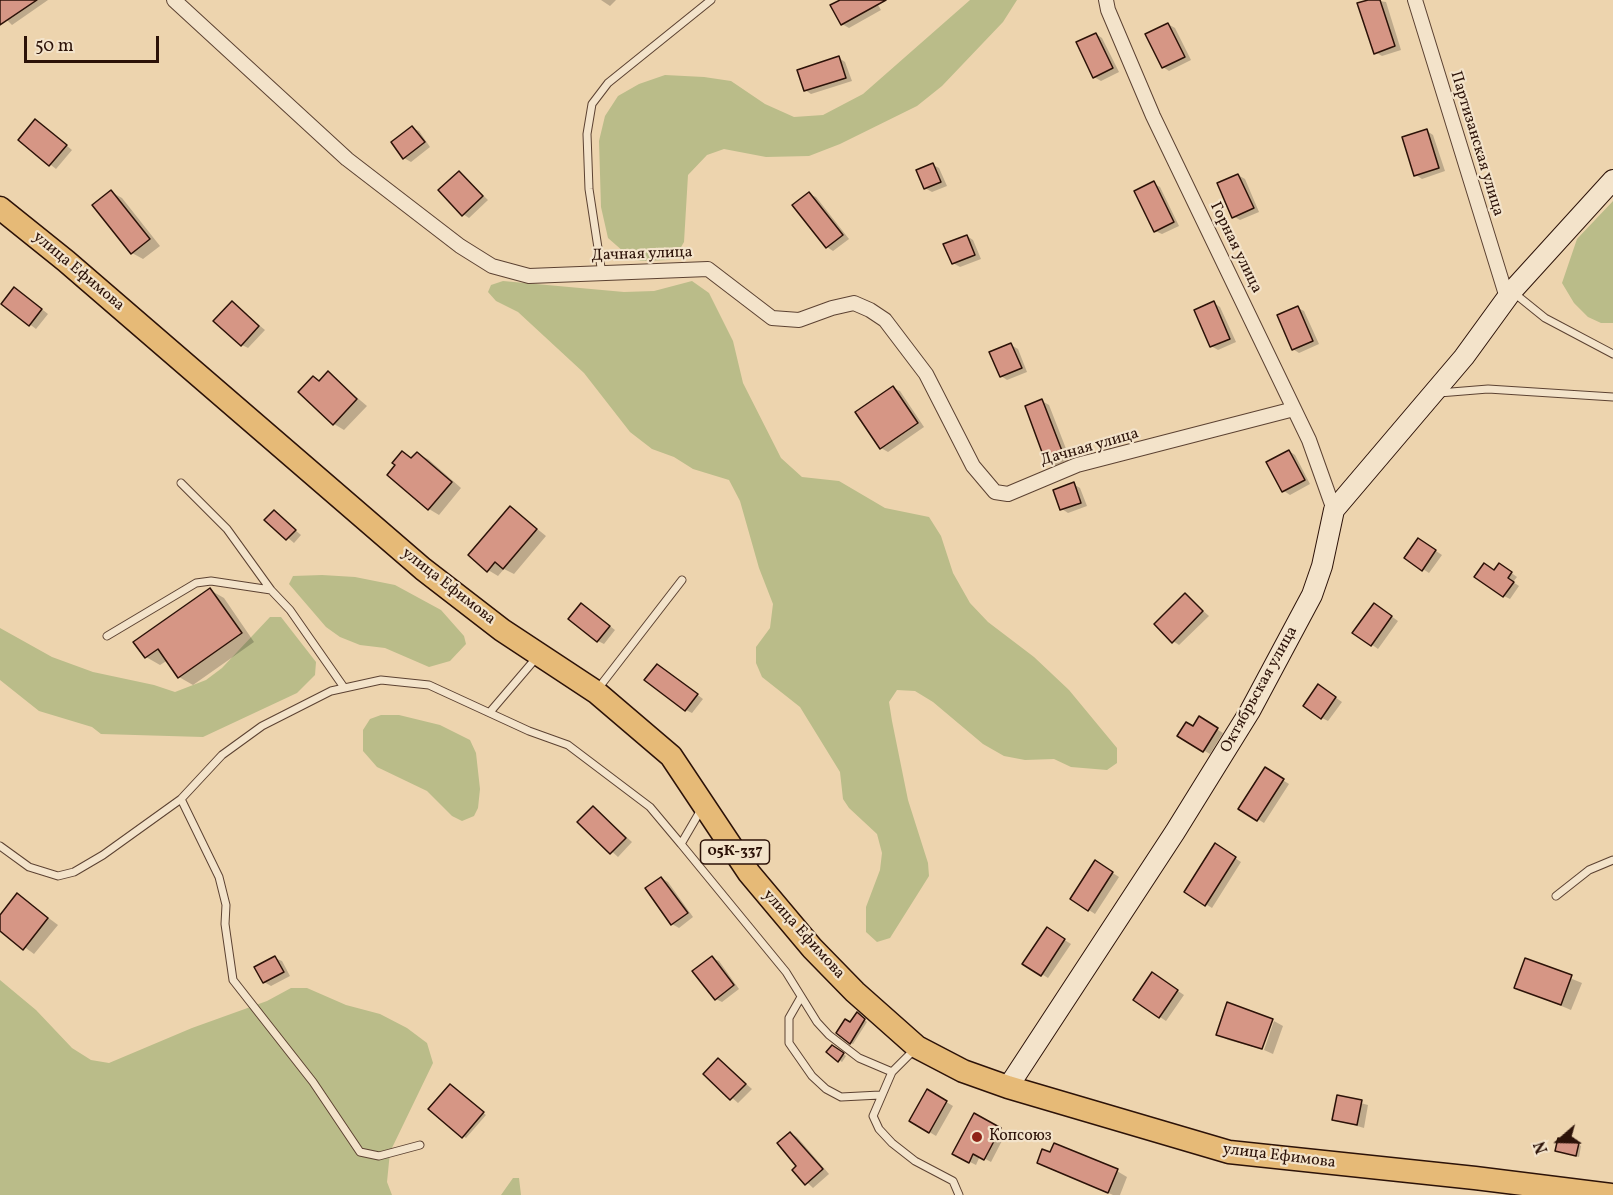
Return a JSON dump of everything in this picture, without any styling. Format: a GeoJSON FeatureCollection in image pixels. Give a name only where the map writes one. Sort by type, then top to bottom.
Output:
{"type":"FeatureCollection","features":[{"type":"Feature","properties":{"kind":"main road","name":"улица Ефимова"},"geometry":{"type":"LineString","coordinates":[[0,208],[66,261],[423,569],[539,654],[596,692],[671,756],[749,873],[812,948],[855,992],[917,1047],[963,1071],[1008,1087],[1229,1152],[1611,1195]]}},
{"type":"Feature","properties":{"kind":"street","name":"Дачная улица"},"geometry":{"type":"LineString","coordinates":[[174,0],[347,159],[460,246],[492,266],[529,276],[708,269],[772,318],[789,320],[854,303],[870,310],[885,320],[926,374],[973,466],[995,492],[1008,494],[1077,465],[1294,409]]}},
{"type":"Feature","properties":{"kind":"street","name":"Горная улица"},"geometry":{"type":"LineString","coordinates":[[1106,0],[1108,10],[1153,116],[1309,440],[1334,510]]}},
{"type":"Feature","properties":{"kind":"street","name":"Партизанская улица"},"geometry":{"type":"LineString","coordinates":[[1415,0],[1509,294]]}},
{"type":"Feature","properties":{"kind":"street","name":"Октябрьская улица"},"geometry":{"type":"LineString","coordinates":[[1008,1087],[1175,832],[1250,711],[1312,595],[1322,566],[1334,510],[1434,393],[1509,294],[1613,180]]}},
{"type":"Feature","properties":{"kind":"lane"},"geometry":{"type":"LineString","coordinates":[[602,274],[589,189],[586,134],[592,104],[608,83],[711,0]]}},
{"type":"Feature","properties":{"kind":"lane"},"geometry":{"type":"LineString","coordinates":[[1509,294],[1545,318],[1613,354]]}},
{"type":"Feature","properties":{"kind":"lane"},"geometry":{"type":"LineString","coordinates":[[1434,393],[1488,389],[1613,397]]}},
{"type":"Feature","properties":{"kind":"lane"},"geometry":{"type":"LineString","coordinates":[[181,483],[227,530],[271,590],[290,610],[343,686]]}},
{"type":"Feature","properties":{"kind":"lane"},"geometry":{"type":"LineString","coordinates":[[107,636],[196,583],[211,580],[271,590]]}},
{"type":"Feature","properties":{"kind":"lane"},"geometry":{"type":"LineString","coordinates":[[596,692],[682,580]]}},
{"type":"Feature","properties":{"kind":"lane"},"geometry":{"type":"LineString","coordinates":[[489,712],[539,654]]}},
{"type":"Feature","properties":{"kind":"lane"},"geometry":{"type":"LineString","coordinates":[[0,846],[29,867],[58,876],[74,872],[103,855],[181,799],[222,755],[262,726],[306,702],[343,686],[381,680],[402,680],[429,685],[529,731],[568,745],[587,757],[650,807],[774,957],[817,1022],[837,1043],[859,1058],[892,1072]]}},
{"type":"Feature","properties":{"kind":"lane"},"geometry":{"type":"LineString","coordinates":[[181,799],[219,876],[226,904],[225,924],[233,980],[313,1082],[360,1152],[380,1156],[420,1145]]}},
{"type":"Feature","properties":{"kind":"lane"},"geometry":{"type":"LineString","coordinates":[[681,844],[704,803]]}},
{"type":"Feature","properties":{"kind":"lane"},"geometry":{"type":"LineString","coordinates":[[1556,896],[1589,870],[1613,860]]}},
{"type":"Feature","properties":{"kind":"lane"},"geometry":{"type":"LineString","coordinates":[[801,997],[789,1018],[789,1043],[812,1076],[826,1089],[841,1097],[880,1095]]}},
{"type":"Feature","properties":{"kind":"lane"},"geometry":{"type":"LineString","coordinates":[[917,1047],[892,1072],[880,1095],[873,1116],[879,1129],[915,1161],[953,1181],[959,1195]]}},
{"type":"Feature","properties":{"kind":"green space"},"geometry":{"type":"Polygon","coordinates":[[[970,0],[1017,0],[1003,22],[942,86],[917,106],[840,144],[809,156],[766,157],[724,149],[707,155],[688,175],[684,242],[677,254],[669,260],[632,259],[608,238],[601,207],[599,141],[605,116],[618,96],[639,84],[665,75],[704,77],[731,81],[765,104],[794,117],[823,115],[863,94],[970,0]]]}},
{"type":"Feature","properties":{"kind":"green space"},"geometry":{"type":"Polygon","coordinates":[[[1613,201],[1613,323],[1601,323],[1588,317],[1574,303],[1562,283],[1577,239],[1613,201]]]}},
{"type":"Feature","properties":{"kind":"green space"},"geometry":{"type":"Polygon","coordinates":[[[503,281],[624,292],[654,291],[692,281],[709,293],[733,341],[743,383],[781,458],[802,477],[839,481],[885,508],[929,517],[941,536],[953,573],[970,603],[988,622],[1034,657],[1069,690],[1117,748],[1117,763],[1107,770],[1071,767],[1054,759],[1025,760],[1004,756],[983,744],[933,702],[915,691],[897,690],[889,702],[892,721],[908,800],[928,863],[929,876],[890,938],[877,942],[866,932],[866,907],[880,870],[882,853],[877,834],[849,808],[843,799],[840,772],[800,707],[762,677],[756,663],[756,647],[770,628],[773,604],[759,568],[740,501],[729,480],[693,469],[674,457],[652,449],[630,432],[584,373],[518,312],[496,301],[488,292],[491,285],[503,281]]]}},
{"type":"Feature","properties":{"kind":"green space"},"geometry":{"type":"Polygon","coordinates":[[[293,576],[355,577],[395,585],[441,610],[464,636],[466,644],[450,661],[429,667],[385,648],[360,645],[340,637],[326,627],[289,584],[293,576]]]}},
{"type":"Feature","properties":{"kind":"green space"},"geometry":{"type":"Polygon","coordinates":[[[270,617],[281,617],[316,662],[315,675],[297,693],[203,737],[101,734],[92,727],[39,711],[0,680],[0,628],[52,657],[93,672],[154,685],[175,692],[206,680],[222,668],[270,617]]]}},
{"type":"Feature","properties":{"kind":"green space"},"geometry":{"type":"Polygon","coordinates":[[[381,715],[399,715],[440,725],[470,740],[476,753],[480,789],[478,808],[474,816],[462,821],[452,816],[427,791],[377,767],[363,751],[363,730],[370,719],[381,715]]]}},
{"type":"Feature","properties":{"kind":"green space"},"geometry":{"type":"Polygon","coordinates":[[[0,980],[36,1010],[72,1048],[91,1060],[109,1063],[192,1028],[267,1001],[291,988],[307,988],[346,1005],[380,1014],[407,1028],[427,1043],[433,1063],[390,1152],[387,1182],[392,1195],[0,1195],[0,980]]]}},
{"type":"Feature","properties":{"kind":"green space"},"geometry":{"type":"Polygon","coordinates":[[[513,1178],[519,1178],[521,1195],[501,1195],[513,1178]]]}},
{"type":"Feature","properties":{"kind":"building"},"geometry":{"type":"Polygon","coordinates":[[[0,0],[37,0],[0,25],[0,0]]]}},
{"type":"Feature","properties":{"kind":"building"},"geometry":{"type":"Polygon","coordinates":[[[840,0],[886,0],[841,25],[830,5],[840,0]]]}},
{"type":"Feature","properties":{"kind":"building"},"geometry":{"type":"Polygon","coordinates":[[[1380,0],[1395,46],[1374,54],[1357,3],[1380,0]]]}},
{"type":"Feature","properties":{"kind":"building"},"geometry":{"type":"Polygon","coordinates":[[[1168,23],[1185,57],[1162,68],[1145,34],[1168,23]]]}},
{"type":"Feature","properties":{"kind":"building"},"geometry":{"type":"Polygon","coordinates":[[[1096,33],[1113,68],[1093,78],[1076,42],[1096,33]]]}},
{"type":"Feature","properties":{"kind":"building"},"geometry":{"type":"Polygon","coordinates":[[[839,56],[846,78],[804,91],[797,70],[839,56]]]}},
{"type":"Feature","properties":{"kind":"building"},"geometry":{"type":"Polygon","coordinates":[[[35,119],[67,145],[49,166],[18,140],[35,119]]]}},
{"type":"Feature","properties":{"kind":"building"},"geometry":{"type":"Polygon","coordinates":[[[412,126],[425,142],[403,159],[391,142],[412,126]]]}},
{"type":"Feature","properties":{"kind":"building"},"geometry":{"type":"Polygon","coordinates":[[[1427,129],[1439,168],[1414,176],[1402,137],[1427,129]]]}},
{"type":"Feature","properties":{"kind":"building"},"geometry":{"type":"Polygon","coordinates":[[[933,163],[941,182],[924,189],[916,170],[933,163]]]}},
{"type":"Feature","properties":{"kind":"building"},"geometry":{"type":"Polygon","coordinates":[[[459,171],[483,196],[462,216],[438,190],[459,171]]]}},
{"type":"Feature","properties":{"kind":"building"},"geometry":{"type":"Polygon","coordinates":[[[1238,174],[1254,208],[1232,218],[1217,183],[1238,174]]]}},
{"type":"Feature","properties":{"kind":"building"},"geometry":{"type":"Polygon","coordinates":[[[1154,181],[1174,222],[1154,232],[1134,191],[1154,181]]]}},
{"type":"Feature","properties":{"kind":"building"},"geometry":{"type":"Polygon","coordinates":[[[111,190],[150,239],[131,254],[92,205],[111,190]]]}},
{"type":"Feature","properties":{"kind":"building"},"geometry":{"type":"Polygon","coordinates":[[[809,192],[843,235],[826,248],[792,205],[809,192]]]}},
{"type":"Feature","properties":{"kind":"building"},"geometry":{"type":"Polygon","coordinates":[[[967,235],[975,255],[952,264],[943,244],[967,235]]]}},
{"type":"Feature","properties":{"kind":"building"},"geometry":{"type":"Polygon","coordinates":[[[14,287],[42,309],[29,326],[1,304],[14,287]]]}},
{"type":"Feature","properties":{"kind":"building"},"geometry":{"type":"Polygon","coordinates":[[[232,301],[259,326],[241,346],[213,321],[232,301]]]}},
{"type":"Feature","properties":{"kind":"building"},"geometry":{"type":"Polygon","coordinates":[[[1214,301],[1230,339],[1210,347],[1194,310],[1214,301]]]}},
{"type":"Feature","properties":{"kind":"building"},"geometry":{"type":"Polygon","coordinates":[[[1298,306],[1313,341],[1292,350],[1277,315],[1298,306]]]}},
{"type":"Feature","properties":{"kind":"building"},"geometry":{"type":"Polygon","coordinates":[[[1011,343],[1022,368],[1000,377],[989,352],[1011,343]]]}},
{"type":"Feature","properties":{"kind":"building"},"geometry":{"type":"Polygon","coordinates":[[[328,371],[357,399],[333,425],[298,392],[313,376],[319,381],[328,371]]]}},
{"type":"Feature","properties":{"kind":"building"},"geometry":{"type":"Polygon","coordinates":[[[893,386],[918,423],[880,449],[855,412],[893,386]]]}},
{"type":"Feature","properties":{"kind":"building"},"geometry":{"type":"Polygon","coordinates":[[[1042,399],[1064,456],[1046,463],[1025,406],[1042,399]]]}},
{"type":"Feature","properties":{"kind":"building"},"geometry":{"type":"Polygon","coordinates":[[[1289,450],[1305,480],[1282,492],[1266,462],[1289,450]]]}},
{"type":"Feature","properties":{"kind":"building"},"geometry":{"type":"Polygon","coordinates":[[[402,451],[411,458],[417,452],[452,482],[428,510],[387,475],[395,465],[392,463],[402,451]]]}},
{"type":"Feature","properties":{"kind":"building"},"geometry":{"type":"Polygon","coordinates":[[[1074,482],[1081,503],[1060,510],[1053,490],[1074,482]]]}},
{"type":"Feature","properties":{"kind":"building"},"geometry":{"type":"Polygon","coordinates":[[[510,506],[537,529],[503,569],[495,562],[487,572],[468,555],[510,506]]]}},
{"type":"Feature","properties":{"kind":"building"},"geometry":{"type":"Polygon","coordinates":[[[274,510],[296,530],[286,540],[264,520],[274,510]]]}},
{"type":"Feature","properties":{"kind":"building"},"geometry":{"type":"Polygon","coordinates":[[[1418,538],[1436,550],[1422,571],[1404,558],[1418,538]]]}},
{"type":"Feature","properties":{"kind":"building"},"geometry":{"type":"Polygon","coordinates":[[[1484,563],[1494,570],[1499,563],[1512,572],[1508,578],[1514,582],[1503,597],[1474,577],[1484,563]]]}},
{"type":"Feature","properties":{"kind":"building"},"geometry":{"type":"Polygon","coordinates":[[[210,588],[242,633],[178,678],[158,649],[145,658],[133,642],[210,588]]]}},
{"type":"Feature","properties":{"kind":"building"},"geometry":{"type":"Polygon","coordinates":[[[1185,593],[1203,611],[1172,643],[1154,624],[1185,593]]]}},
{"type":"Feature","properties":{"kind":"building"},"geometry":{"type":"Polygon","coordinates":[[[581,603],[610,626],[597,642],[568,619],[581,603]]]}},
{"type":"Feature","properties":{"kind":"building"},"geometry":{"type":"Polygon","coordinates":[[[1374,603],[1392,616],[1371,646],[1352,633],[1374,603]]]}},
{"type":"Feature","properties":{"kind":"building"},"geometry":{"type":"Polygon","coordinates":[[[657,664],[698,694],[685,711],[644,680],[657,664]]]}},
{"type":"Feature","properties":{"kind":"building"},"geometry":{"type":"Polygon","coordinates":[[[1318,684],[1336,697],[1321,719],[1303,706],[1318,684]]]}},
{"type":"Feature","properties":{"kind":"building"},"geometry":{"type":"Polygon","coordinates":[[[1199,716],[1218,728],[1203,752],[1177,736],[1186,722],[1193,726],[1199,716]]]}},
{"type":"Feature","properties":{"kind":"building"},"geometry":{"type":"Polygon","coordinates":[[[1265,767],[1284,779],[1257,821],[1238,809],[1265,767]]]}},
{"type":"Feature","properties":{"kind":"building"},"geometry":{"type":"Polygon","coordinates":[[[593,806],[626,838],[610,854],[577,822],[593,806]]]}},
{"type":"Feature","properties":{"kind":"building"},"geometry":{"type":"Polygon","coordinates":[[[1215,843],[1236,857],[1205,906],[1184,892],[1215,843]]]}},
{"type":"Feature","properties":{"kind":"building"},"geometry":{"type":"Polygon","coordinates":[[[1095,860],[1113,872],[1088,911],[1070,899],[1095,860]]]}},
{"type":"Feature","properties":{"kind":"building"},"geometry":{"type":"Polygon","coordinates":[[[661,877],[688,913],[671,925],[645,888],[661,877]]]}},
{"type":"Feature","properties":{"kind":"building"},"geometry":{"type":"Polygon","coordinates":[[[17,893],[48,918],[23,950],[0,931],[0,915],[17,893]]]}},
{"type":"Feature","properties":{"kind":"building"},"geometry":{"type":"Polygon","coordinates":[[[1047,927],[1065,939],[1041,976],[1022,964],[1047,927]]]}},
{"type":"Feature","properties":{"kind":"building"},"geometry":{"type":"Polygon","coordinates":[[[275,956],[284,972],[263,983],[254,967],[275,956]]]}},
{"type":"Feature","properties":{"kind":"building"},"geometry":{"type":"Polygon","coordinates":[[[712,956],[734,985],[715,1000],[692,971],[712,956]]]}},
{"type":"Feature","properties":{"kind":"building"},"geometry":{"type":"Polygon","coordinates":[[[1525,958],[1572,975],[1561,1005],[1514,988],[1525,958]]]}},
{"type":"Feature","properties":{"kind":"building"},"geometry":{"type":"Polygon","coordinates":[[[1152,972],[1178,990],[1159,1018],[1133,1000],[1152,972]]]}},
{"type":"Feature","properties":{"kind":"building"},"geometry":{"type":"Polygon","coordinates":[[[1227,1002],[1273,1019],[1262,1049],[1216,1035],[1227,1002]]]}},
{"type":"Feature","properties":{"kind":"building"},"geometry":{"type":"Polygon","coordinates":[[[857,1012],[865,1019],[850,1044],[836,1033],[845,1019],[850,1022],[857,1012]]]}},
{"type":"Feature","properties":{"kind":"building"},"geometry":{"type":"Polygon","coordinates":[[[832,1045],[844,1053],[838,1062],[826,1052],[832,1045]]]}},
{"type":"Feature","properties":{"kind":"building"},"geometry":{"type":"Polygon","coordinates":[[[718,1058],[746,1084],[730,1100],[703,1074],[718,1058]]]}},
{"type":"Feature","properties":{"kind":"building"},"geometry":{"type":"Polygon","coordinates":[[[450,1084],[484,1112],[462,1138],[428,1109],[450,1084]]]}},
{"type":"Feature","properties":{"kind":"building"},"geometry":{"type":"Polygon","coordinates":[[[927,1089],[947,1101],[929,1133],[909,1121],[927,1089]]]}},
{"type":"Feature","properties":{"kind":"building"},"geometry":{"type":"Polygon","coordinates":[[[1337,1095],[1362,1100],[1357,1125],[1332,1120],[1337,1095]]]}},
{"type":"Feature","properties":{"kind":"building"},"geometry":{"type":"Polygon","coordinates":[[[974,1113],[1001,1128],[984,1160],[973,1154],[969,1163],[952,1154],[974,1113]]]}},
{"type":"Feature","properties":{"kind":"building"},"geometry":{"type":"Polygon","coordinates":[[[790,1132],[823,1169],[805,1185],[792,1170],[796,1166],[777,1143],[790,1132]]]}},
{"type":"Feature","properties":{"kind":"building"},"geometry":{"type":"Polygon","coordinates":[[[1558,1138],[1579,1143],[1576,1156],[1555,1151],[1558,1138]]]}},
{"type":"Feature","properties":{"kind":"building"},"geometry":{"type":"Polygon","coordinates":[[[1054,1143],[1118,1169],[1108,1193],[1037,1163],[1042,1149],[1050,1152],[1054,1143]]]}},
{"type":"Feature","properties":{"kind":"place","name":"Копсоюз"},"geometry":{"type":"Point","coordinates":[977,1137]}}]}
